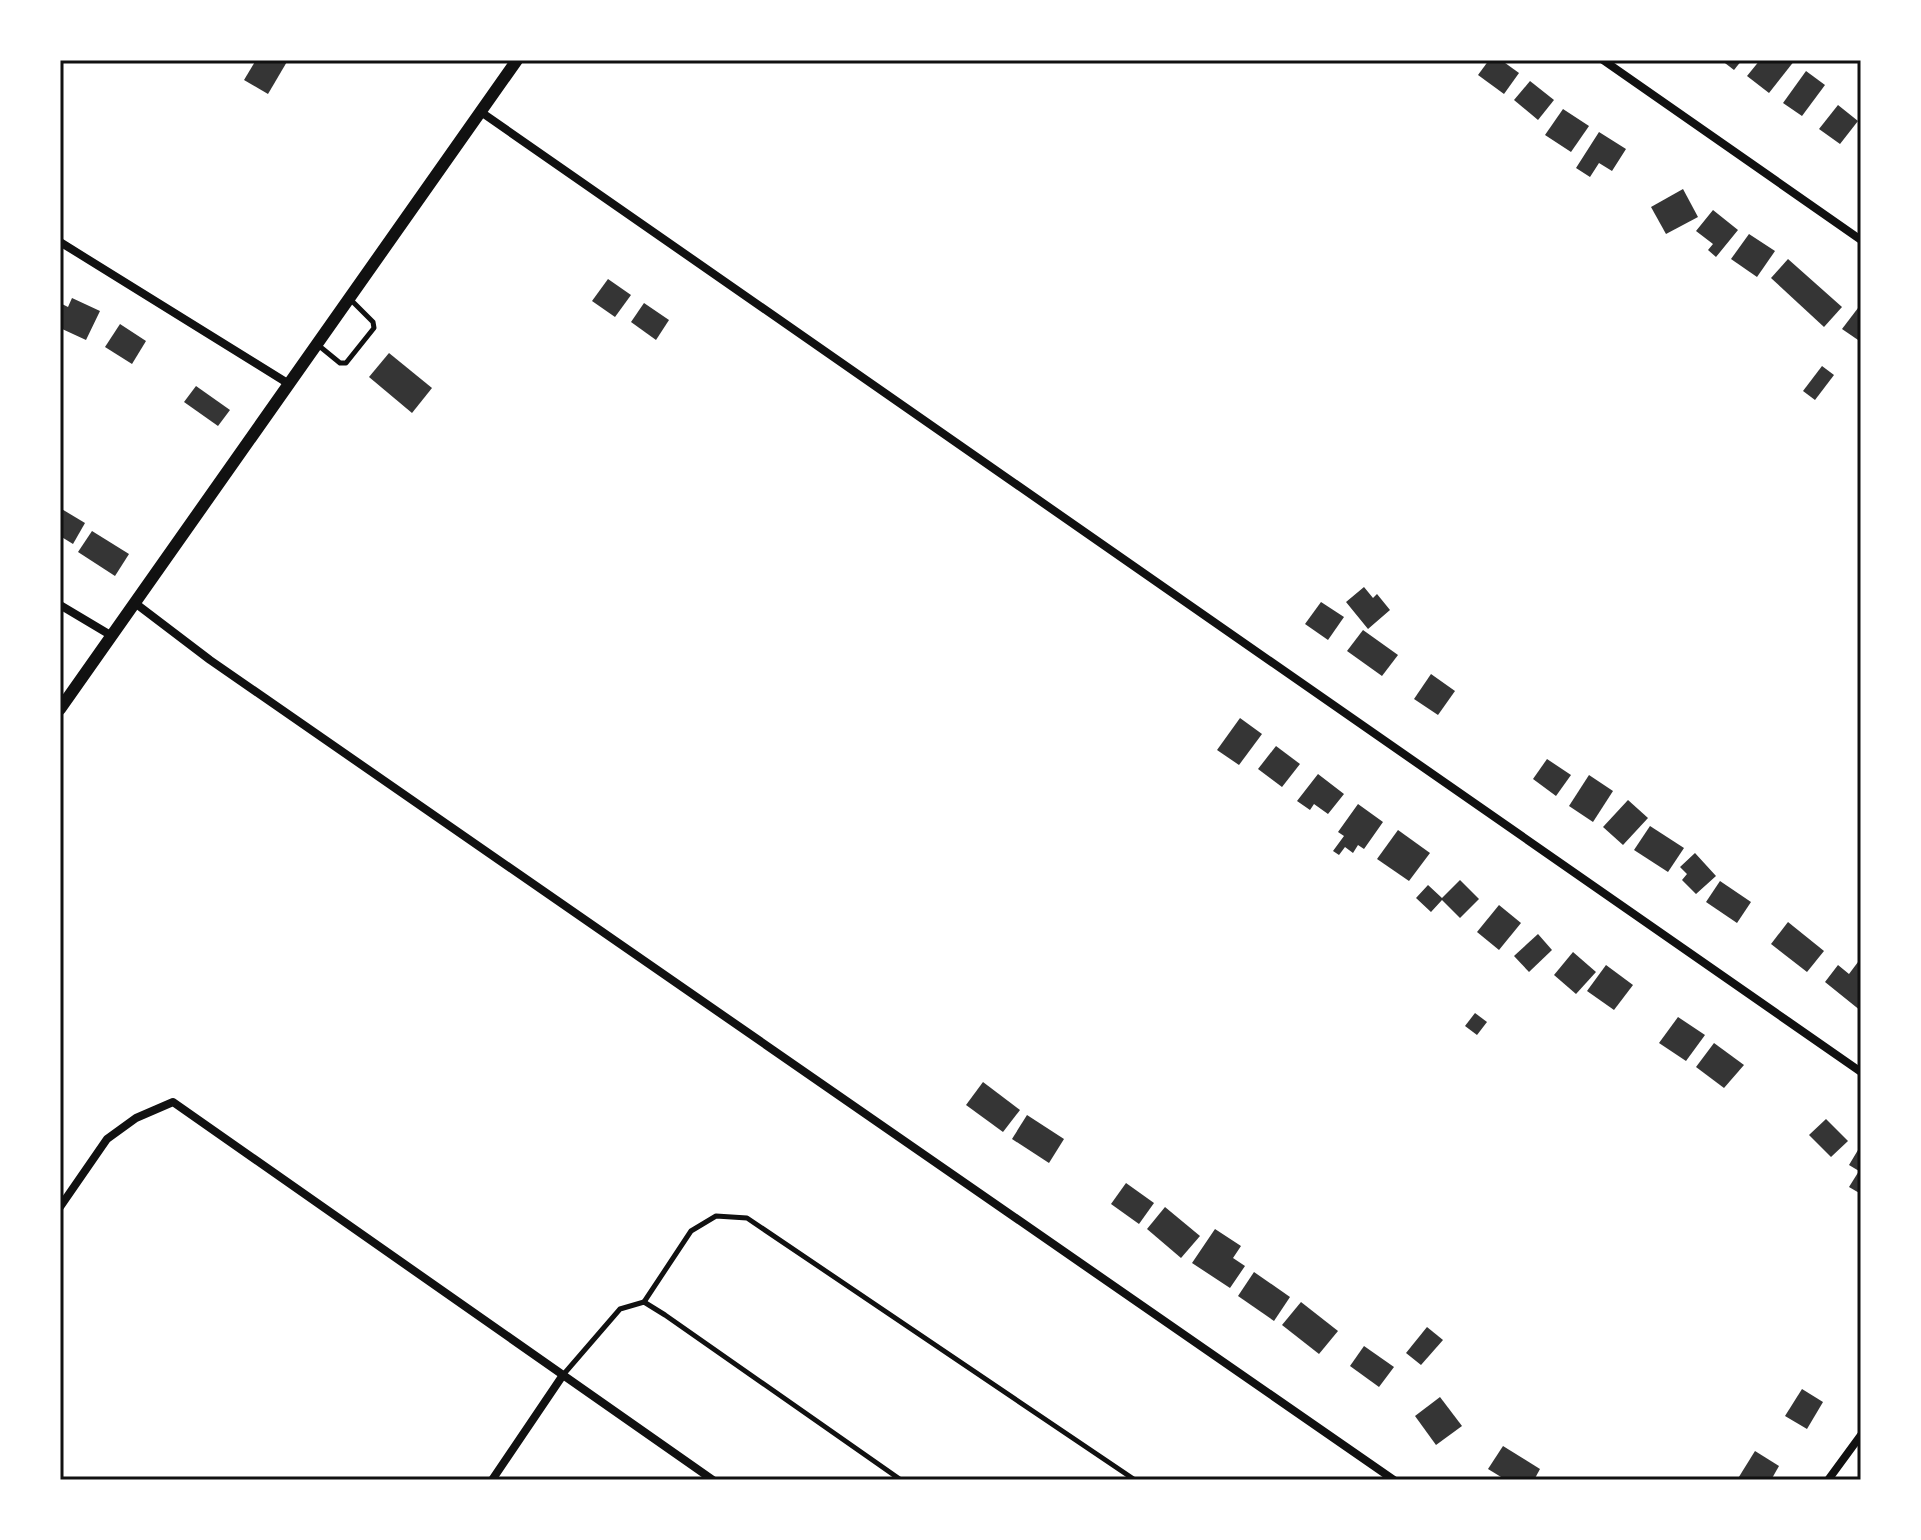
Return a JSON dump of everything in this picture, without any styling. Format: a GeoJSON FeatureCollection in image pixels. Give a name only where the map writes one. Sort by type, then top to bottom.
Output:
{"type":"FeatureCollection","features":[{"type":"Feature","properties":{"kind":"street"},"geometry":{"type":"LineString","coordinates":[[60,709],[517,60]]}},
{"type":"Feature","properties":{"kind":"street"},"geometry":{"type":"LineString","coordinates":[[1603,60],[1861,240]]}},
{"type":"Feature","properties":{"kind":"street"},"geometry":{"type":"LineString","coordinates":[[481,112],[1861,1072]]}},
{"type":"Feature","properties":{"kind":"street"},"geometry":{"type":"LineString","coordinates":[[60,242],[289,384]]}},
{"type":"Feature","properties":{"kind":"street"},"geometry":{"type":"LineString","coordinates":[[135,603],[210,660],[1394,1480]]}},
{"type":"Feature","properties":{"kind":"street"},"geometry":{"type":"LineString","coordinates":[[60,605],[112,636]]}},
{"type":"Feature","properties":{"kind":"street"},"geometry":{"type":"LineString","coordinates":[[60,1207],[107,1139],[136,1118],[173,1102],[713,1480]]}},
{"type":"Feature","properties":{"kind":"street"},"geometry":{"type":"LineString","coordinates":[[492,1480],[563,1375]]}},
{"type":"Feature","properties":{"kind":"street"},"geometry":{"type":"LineString","coordinates":[[1828,1480],[1861,1435]]}},
{"type":"Feature","properties":{"kind":"lane"},"geometry":{"type":"LineString","coordinates":[[317,344],[340,363],[346,363],[374,328],[373,322],[349,299]]}},
{"type":"Feature","properties":{"kind":"lane"},"geometry":{"type":"LineString","coordinates":[[563,1375],[620,1309],[644,1302],[691,1231],[716,1216],[747,1218],[1135,1480]]}},
{"type":"Feature","properties":{"kind":"lane"},"geometry":{"type":"LineString","coordinates":[[644,1302],[901,1480]]}},
{"type":"Feature","properties":{"kind":"building"},"geometry":{"type":"Polygon","coordinates":[[[256,60],[288,60],[268,94],[244,80],[256,60]]]}},
{"type":"Feature","properties":{"kind":"building"},"geometry":{"type":"Polygon","coordinates":[[[1489,60],[1501,60],[1519,73],[1504,94],[1478,75],[1489,60]]]}},
{"type":"Feature","properties":{"kind":"building"},"geometry":{"type":"Polygon","coordinates":[[[1721,60],[1742,60],[1734,70],[1721,60]]]}},
{"type":"Feature","properties":{"kind":"building"},"geometry":{"type":"Polygon","coordinates":[[[1760,60],[1795,60],[1769,93],[1747,76],[1760,60]]]}},
{"type":"Feature","properties":{"kind":"building"},"geometry":{"type":"Polygon","coordinates":[[[1806,71],[1825,85],[1802,116],[1783,103],[1806,71]]]}},
{"type":"Feature","properties":{"kind":"building"},"geometry":{"type":"Polygon","coordinates":[[[1530,81],[1554,100],[1538,120],[1514,100],[1530,81]]]}},
{"type":"Feature","properties":{"kind":"building"},"geometry":{"type":"Polygon","coordinates":[[[1838,105],[1858,121],[1840,144],[1819,129],[1838,105]]]}},
{"type":"Feature","properties":{"kind":"building"},"geometry":{"type":"Polygon","coordinates":[[[1563,109],[1589,126],[1571,152],[1545,135],[1563,109]]]}},
{"type":"Feature","properties":{"kind":"building"},"geometry":{"type":"Polygon","coordinates":[[[1599,132],[1626,149],[1612,171],[1599,163],[1590,177],[1576,168],[1599,132]]]}},
{"type":"Feature","properties":{"kind":"building"},"geometry":{"type":"Polygon","coordinates":[[[1683,189],[1698,217],[1666,234],[1651,207],[1683,189]]]}},
{"type":"Feature","properties":{"kind":"building"},"geometry":{"type":"Polygon","coordinates":[[[1713,210],[1738,230],[1716,257],[1708,250],[1713,244],[1696,231],[1713,210]]]}},
{"type":"Feature","properties":{"kind":"building"},"geometry":{"type":"Polygon","coordinates":[[[1749,234],[1775,251],[1757,277],[1731,259],[1749,234]]]}},
{"type":"Feature","properties":{"kind":"building"},"geometry":{"type":"Polygon","coordinates":[[[1788,259],[1842,307],[1824,327],[1771,278],[1788,259]]]}},
{"type":"Feature","properties":{"kind":"building"},"geometry":{"type":"Polygon","coordinates":[[[608,279],[631,295],[615,317],[592,301],[608,279]]]}},
{"type":"Feature","properties":{"kind":"building"},"geometry":{"type":"Polygon","coordinates":[[[72,298],[100,311],[86,340],[60,328],[60,303],[68,307],[72,298]]]}},
{"type":"Feature","properties":{"kind":"building"},"geometry":{"type":"Polygon","coordinates":[[[644,303],[669,320],[656,340],[631,322],[644,303]]]}},
{"type":"Feature","properties":{"kind":"building"},"geometry":{"type":"Polygon","coordinates":[[[1858,308],[1861,310],[1861,342],[1842,329],[1858,308]]]}},
{"type":"Feature","properties":{"kind":"building"},"geometry":{"type":"Polygon","coordinates":[[[120,324],[146,341],[132,364],[105,347],[120,324]]]}},
{"type":"Feature","properties":{"kind":"building"},"geometry":{"type":"Polygon","coordinates":[[[389,353],[432,388],[412,413],[369,377],[389,353]]]}},
{"type":"Feature","properties":{"kind":"building"},"geometry":{"type":"Polygon","coordinates":[[[1822,366],[1834,375],[1815,400],[1803,391],[1822,366]]]}},
{"type":"Feature","properties":{"kind":"building"},"geometry":{"type":"Polygon","coordinates":[[[196,386],[230,410],[218,426],[184,402],[196,386]]]}},
{"type":"Feature","properties":{"kind":"building"},"geometry":{"type":"Polygon","coordinates":[[[60,508],[85,523],[73,544],[60,536],[60,508]]]}},
{"type":"Feature","properties":{"kind":"building"},"geometry":{"type":"Polygon","coordinates":[[[92,531],[129,554],[115,576],[78,552],[92,531]]]}},
{"type":"Feature","properties":{"kind":"building"},"geometry":{"type":"Polygon","coordinates":[[[1364,587],[1373,598],[1377,594],[1390,610],[1368,629],[1346,602],[1364,587]]]}},
{"type":"Feature","properties":{"kind":"building"},"geometry":{"type":"Polygon","coordinates":[[[1321,602],[1344,617],[1328,640],[1305,624],[1321,602]]]}},
{"type":"Feature","properties":{"kind":"building"},"geometry":{"type":"Polygon","coordinates":[[[1363,630],[1398,655],[1382,676],[1347,651],[1363,630]]]}},
{"type":"Feature","properties":{"kind":"building"},"geometry":{"type":"Polygon","coordinates":[[[1431,674],[1455,691],[1438,715],[1414,699],[1431,674]]]}},
{"type":"Feature","properties":{"kind":"building"},"geometry":{"type":"Polygon","coordinates":[[[1240,718],[1262,734],[1239,765],[1217,750],[1240,718]]]}},
{"type":"Feature","properties":{"kind":"building"},"geometry":{"type":"Polygon","coordinates":[[[1276,746],[1300,764],[1282,787],[1258,769],[1276,746]]]}},
{"type":"Feature","properties":{"kind":"building"},"geometry":{"type":"Polygon","coordinates":[[[1547,759],[1571,775],[1556,796],[1533,779],[1547,759]]]}},
{"type":"Feature","properties":{"kind":"building"},"geometry":{"type":"Polygon","coordinates":[[[1318,774],[1344,794],[1328,814],[1314,804],[1310,810],[1297,801],[1318,774]]]}},
{"type":"Feature","properties":{"kind":"building"},"geometry":{"type":"Polygon","coordinates":[[[1589,775],[1613,791],[1593,822],[1569,806],[1589,775]]]}},
{"type":"Feature","properties":{"kind":"building"},"geometry":{"type":"Polygon","coordinates":[[[1628,800],[1648,818],[1623,845],[1603,827],[1628,800]]]}},
{"type":"Feature","properties":{"kind":"building"},"geometry":{"type":"Polygon","coordinates":[[[1358,804],[1383,822],[1364,849],[1358,845],[1353,853],[1345,847],[1339,855],[1333,851],[1344,836],[1338,832],[1358,804]]]}},
{"type":"Feature","properties":{"kind":"building"},"geometry":{"type":"Polygon","coordinates":[[[1650,826],[1684,848],[1668,872],[1634,850],[1650,826]]]}},
{"type":"Feature","properties":{"kind":"building"},"geometry":{"type":"Polygon","coordinates":[[[1398,830],[1430,853],[1409,881],[1377,859],[1398,830]]]}},
{"type":"Feature","properties":{"kind":"building"},"geometry":{"type":"Polygon","coordinates":[[[1695,853],[1716,876],[1696,894],[1682,880],[1687,874],[1680,867],[1695,853]]]}},
{"type":"Feature","properties":{"kind":"building"},"geometry":{"type":"Polygon","coordinates":[[[1460,880],[1479,899],[1460,918],[1442,900],[1431,912],[1416,898],[1428,885],[1442,898],[1460,880]]]}},
{"type":"Feature","properties":{"kind":"building"},"geometry":{"type":"Polygon","coordinates":[[[1720,881],[1751,902],[1737,923],[1706,902],[1720,881]]]}},
{"type":"Feature","properties":{"kind":"building"},"geometry":{"type":"Polygon","coordinates":[[[1499,905],[1521,923],[1499,950],[1477,932],[1499,905]]]}},
{"type":"Feature","properties":{"kind":"building"},"geometry":{"type":"Polygon","coordinates":[[[1788,922],[1824,951],[1807,972],[1771,944],[1788,922]]]}},
{"type":"Feature","properties":{"kind":"building"},"geometry":{"type":"Polygon","coordinates":[[[1538,934],[1552,950],[1529,972],[1514,956],[1538,934]]]}},
{"type":"Feature","properties":{"kind":"building"},"geometry":{"type":"Polygon","coordinates":[[[1573,952],[1596,972],[1576,994],[1554,975],[1573,952]]]}},
{"type":"Feature","properties":{"kind":"building"},"geometry":{"type":"Polygon","coordinates":[[[1861,958],[1861,1011],[1825,982],[1838,965],[1849,974],[1861,958]]]}},
{"type":"Feature","properties":{"kind":"building"},"geometry":{"type":"Polygon","coordinates":[[[1606,965],[1633,985],[1614,1010],[1587,991],[1606,965]]]}},
{"type":"Feature","properties":{"kind":"building"},"geometry":{"type":"Polygon","coordinates":[[[1475,1013],[1487,1022],[1477,1035],[1465,1026],[1475,1013]]]}},
{"type":"Feature","properties":{"kind":"building"},"geometry":{"type":"Polygon","coordinates":[[[1678,1017],[1705,1035],[1686,1061],[1659,1043],[1678,1017]]]}},
{"type":"Feature","properties":{"kind":"building"},"geometry":{"type":"Polygon","coordinates":[[[1714,1043],[1744,1065],[1724,1088],[1696,1067],[1714,1043]]]}},
{"type":"Feature","properties":{"kind":"building"},"geometry":{"type":"Polygon","coordinates":[[[983,1082],[1020,1110],[1003,1132],[966,1105],[983,1082]]]}},
{"type":"Feature","properties":{"kind":"building"},"geometry":{"type":"Polygon","coordinates":[[[1027,1115],[1064,1139],[1049,1163],[1012,1139],[1027,1115]]]}},
{"type":"Feature","properties":{"kind":"building"},"geometry":{"type":"Polygon","coordinates":[[[1826,1119],[1848,1141],[1831,1157],[1809,1135],[1826,1119]]]}},
{"type":"Feature","properties":{"kind":"building"},"geometry":{"type":"Polygon","coordinates":[[[1861,1145],[1861,1194],[1849,1187],[1859,1171],[1849,1165],[1861,1145]]]}},
{"type":"Feature","properties":{"kind":"building"},"geometry":{"type":"Polygon","coordinates":[[[1126,1183],[1154,1203],[1139,1224],[1111,1204],[1126,1183]]]}},
{"type":"Feature","properties":{"kind":"building"},"geometry":{"type":"Polygon","coordinates":[[[1165,1207],[1200,1236],[1181,1258],[1147,1229],[1165,1207]]]}},
{"type":"Feature","properties":{"kind":"building"},"geometry":{"type":"Polygon","coordinates":[[[1215,1229],[1241,1246],[1233,1258],[1245,1266],[1230,1288],[1192,1263],[1215,1229]]]}},
{"type":"Feature","properties":{"kind":"building"},"geometry":{"type":"Polygon","coordinates":[[[1254,1272],[1290,1297],[1274,1321],[1238,1296],[1254,1272]]]}},
{"type":"Feature","properties":{"kind":"building"},"geometry":{"type":"Polygon","coordinates":[[[1301,1302],[1338,1331],[1319,1354],[1282,1325],[1301,1302]]]}},
{"type":"Feature","properties":{"kind":"building"},"geometry":{"type":"Polygon","coordinates":[[[1427,1327],[1443,1340],[1421,1365],[1406,1353],[1427,1327]]]}},
{"type":"Feature","properties":{"kind":"building"},"geometry":{"type":"Polygon","coordinates":[[[1364,1346],[1394,1367],[1379,1387],[1350,1366],[1364,1346]]]}},
{"type":"Feature","properties":{"kind":"building"},"geometry":{"type":"Polygon","coordinates":[[[1802,1389],[1823,1402],[1807,1429],[1785,1416],[1802,1389]]]}},
{"type":"Feature","properties":{"kind":"building"},"geometry":{"type":"Polygon","coordinates":[[[1440,1397],[1462,1426],[1436,1445],[1415,1416],[1440,1397]]]}},
{"type":"Feature","properties":{"kind":"building"},"geometry":{"type":"Polygon","coordinates":[[[1503,1446],[1540,1469],[1534,1480],[1506,1480],[1488,1469],[1503,1446]]]}},
{"type":"Feature","properties":{"kind":"building"},"geometry":{"type":"Polygon","coordinates":[[[1755,1451],[1779,1466],[1771,1480],[1737,1480],[1755,1451]]]}}]}
